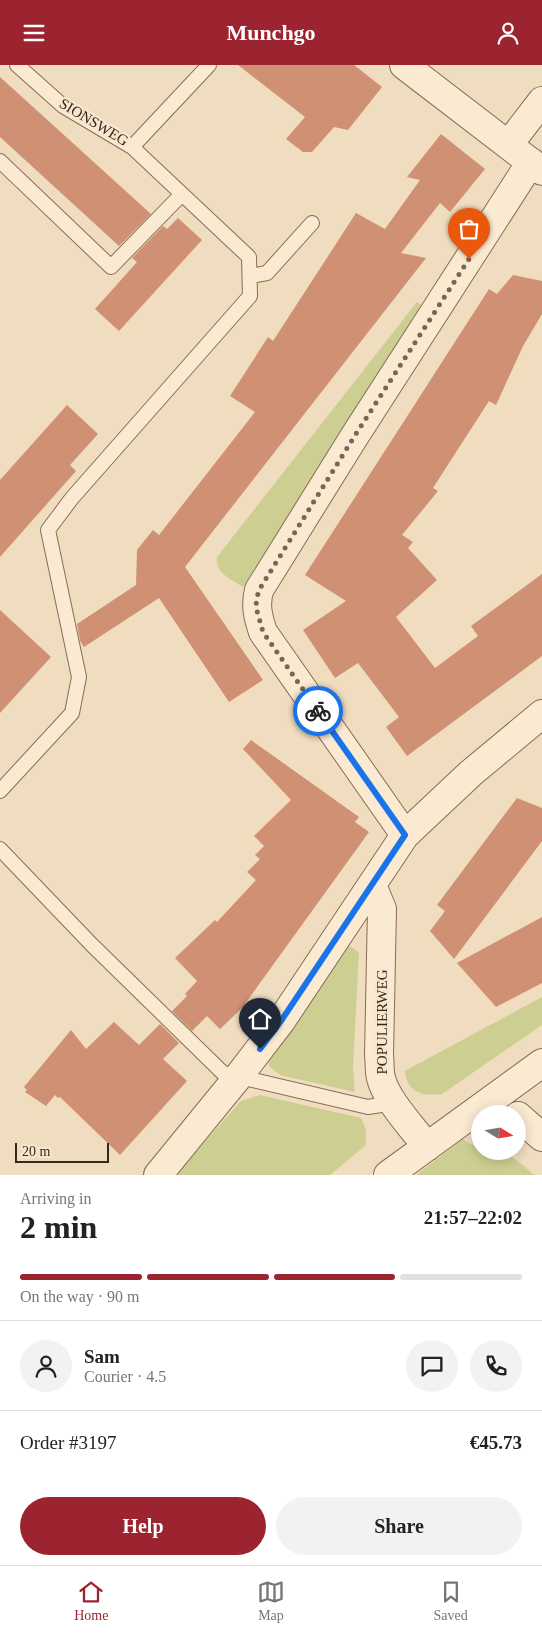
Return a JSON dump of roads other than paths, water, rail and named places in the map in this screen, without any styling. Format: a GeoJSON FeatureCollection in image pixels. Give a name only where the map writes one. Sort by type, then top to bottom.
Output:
{"type":"FeatureCollection","features":[{"type":"Feature","properties":{"kind":"street"},"geometry":{"type":"LineString","coordinates":[[404,65],[537,167],[354,437],[259,590],[256,601],[263,632],[405,835]]}},
{"type":"Feature","properties":{"kind":"street"},"geometry":{"type":"LineString","coordinates":[[509,145],[542,101]]}},
{"type":"Feature","properties":{"kind":"street"},"geometry":{"type":"LineString","coordinates":[[158,1175],[281,1021],[405,835],[471,773],[542,714]]}},
{"type":"Feature","properties":{"kind":"street","name":"POPULIERWEG"},"geometry":{"type":"LineString","coordinates":[[372,885],[382,909],[380,1078],[394,1103],[427,1147]]}},
{"type":"Feature","properties":{"kind":"street"},"geometry":{"type":"LineString","coordinates":[[512,1105],[542,1063]]}},
{"type":"Feature","properties":{"kind":"street"},"geometry":{"type":"LineString","coordinates":[[526,1123],[542,1137]]}},
{"type":"Feature","properties":{"kind":"street"},"geometry":{"type":"LineString","coordinates":[[388,1175],[427,1147],[471,1127]]}},
{"type":"Feature","properties":{"kind":"lane","name":"SIONSWEG"},"geometry":{"type":"LineString","coordinates":[[17,65],[62,105],[132,147],[209,65]]}},
{"type":"Feature","properties":{"kind":"lane"},"geometry":{"type":"LineString","coordinates":[[0,791],[72,713],[79,677],[48,530],[72,498],[250,296],[249,257],[132,147]]}},
{"type":"Feature","properties":{"kind":"lane"},"geometry":{"type":"LineString","coordinates":[[0,161],[111,267],[182,194]]}},
{"type":"Feature","properties":{"kind":"lane"},"geometry":{"type":"LineString","coordinates":[[250,276],[267,273],[312,223]]}},
{"type":"Feature","properties":{"kind":"lane"},"geometry":{"type":"LineString","coordinates":[[0,849],[92,945],[223,1073],[368,1107],[394,1103]]}}]}
